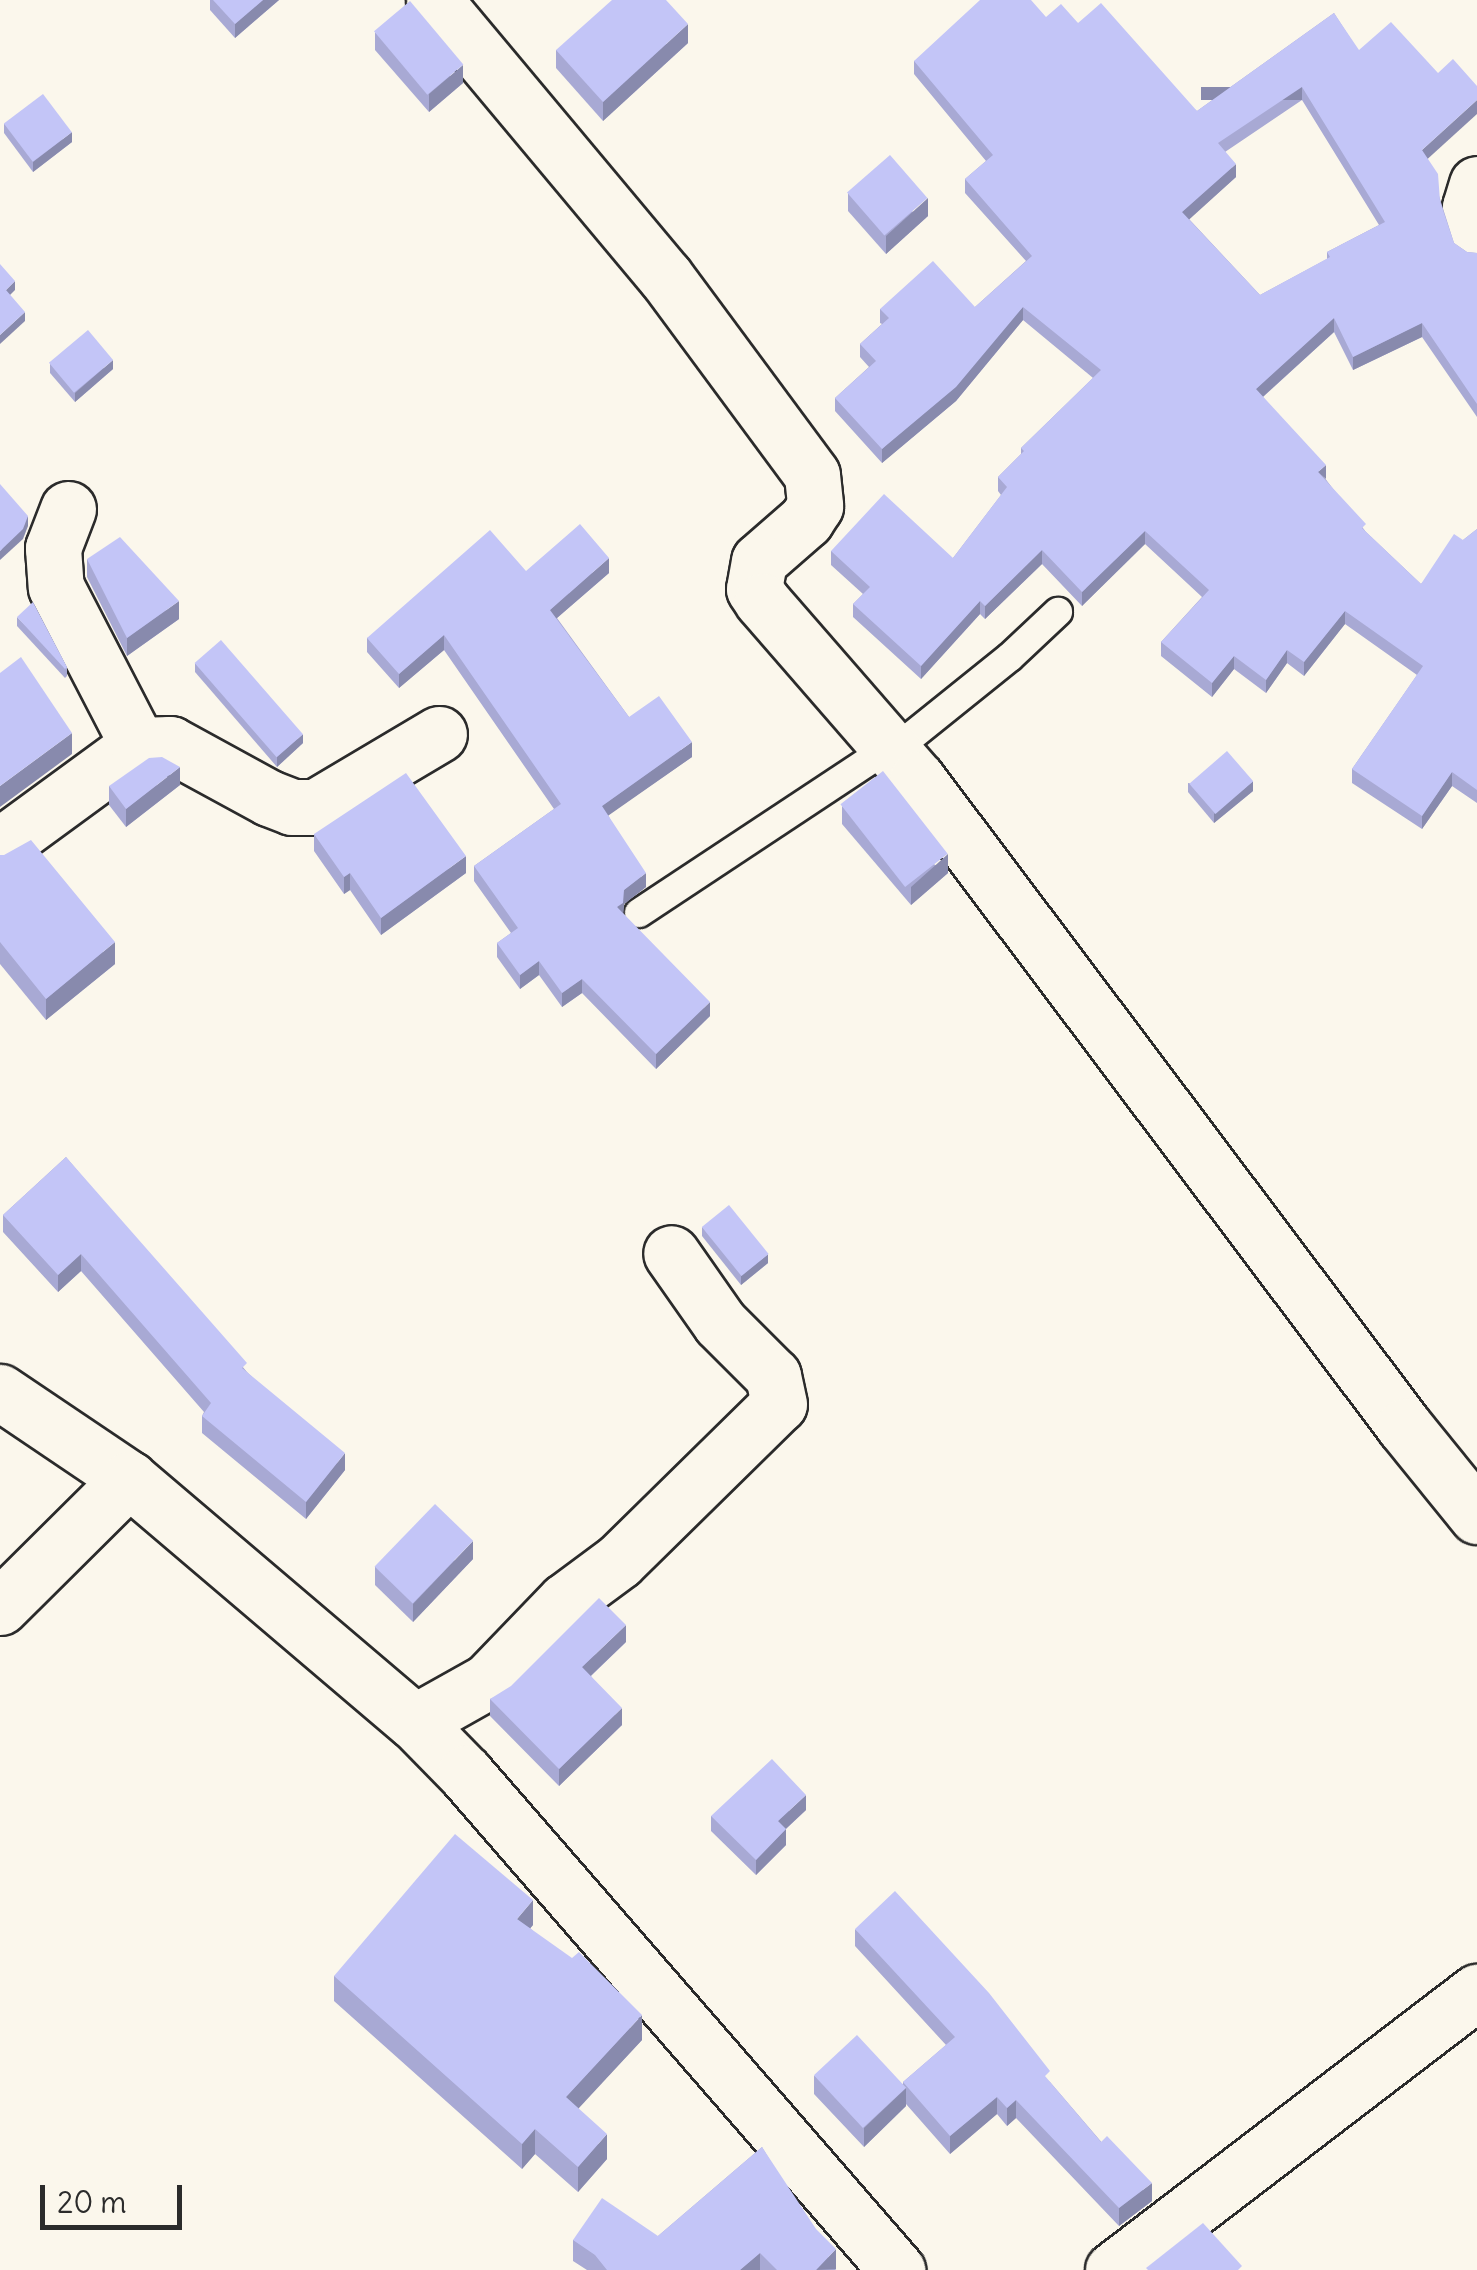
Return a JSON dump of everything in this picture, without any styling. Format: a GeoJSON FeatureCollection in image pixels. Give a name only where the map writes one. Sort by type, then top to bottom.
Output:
{"type":"FeatureCollection","features":[{"type":"Feature","properties":{"kind":"street"},"geometry":{"type":"LineString","coordinates":[[434,0],[665,276],[812,475],[815,506],[806,520],[759,561],[754,589],[892,749],[1477,1516]]}},
{"type":"Feature","properties":{"kind":"street"},"geometry":{"type":"LineString","coordinates":[[1477,184],[1470,207],[1477,236]]}},
{"type":"Feature","properties":{"kind":"street"},"geometry":{"type":"LineString","coordinates":[[68,509],[53,548],[56,587],[138,745]]}},
{"type":"Feature","properties":{"kind":"street"},"geometry":{"type":"LineString","coordinates":[[0,846],[138,745],[170,744],[269,798],[292,807],[316,807],[439,734]]}},
{"type":"Feature","properties":{"kind":"street"},"geometry":{"type":"LineString","coordinates":[[415,1722],[488,1681],[564,1601],[619,1561],[779,1404],[773,1376],[720,1323],[671,1253]]}},
{"type":"Feature","properties":{"kind":"street"},"geometry":{"type":"LineString","coordinates":[[0,1392],[129,1478],[415,1722],[466,1773],[897,2270]]}},
{"type":"Feature","properties":{"kind":"street"},"geometry":{"type":"LineString","coordinates":[[0,1607],[129,1478]]}},
{"type":"Feature","properties":{"kind":"street"},"geometry":{"type":"LineString","coordinates":[[1113,2270],[1477,1992]]}},
{"type":"Feature","properties":{"kind":"lane"},"geometry":{"type":"LineString","coordinates":[[639,913],[892,749],[1010,657],[1058,612]]}},
{"type":"Feature","properties":{"kind":"building"},"geometry":{"type":"Polygon","coordinates":[[[213,0],[263,0],[235,24],[213,0]]]}},
{"type":"Feature","properties":{"kind":"building"},"geometry":{"type":"Polygon","coordinates":[[[612,0],[666,0],[688,24],[603,102],[556,50],[612,0]]]}},
{"type":"Feature","properties":{"kind":"building"},"geometry":{"type":"Polygon","coordinates":[[[980,0],[1031,0],[1046,17],[1061,4],[1078,23],[1101,3],[1197,111],[1334,13],[1359,50],[1391,22],[1438,73],[1453,59],[1477,86],[1477,100],[1422,150],[1438,174],[1440,201],[1454,243],[1467,252],[1477,253],[1477,404],[1422,323],[1353,357],[1334,318],[1256,389],[1326,465],[1318,472],[1366,524],[1362,528],[1421,584],[1454,534],[1463,540],[1477,529],[1477,790],[1452,772],[1422,816],[1352,769],[1423,666],[1345,611],[1304,662],[1287,650],[1266,680],[1234,656],[1212,683],[1161,642],[1209,590],[1145,531],[1082,592],[1042,550],[985,606],[980,601],[921,666],[853,604],[870,587],[831,551],[884,494],[953,558],[1007,487],[998,477],[1024,451],[1021,448],[1101,370],[1023,307],[956,387],[882,449],[835,398],[876,361],[860,344],[889,318],[880,309],[933,261],[975,307],[1032,256],[965,179],[993,155],[914,61],[980,0]],[[1302,87],[1218,143],[1236,164],[1182,212],[1260,295],[1330,257],[1327,252],[1385,222],[1302,87]]]}},
{"type":"Feature","properties":{"kind":"building"},"geometry":{"type":"Polygon","coordinates":[[[410,1],[463,65],[427,95],[374,31],[410,1]]]}},
{"type":"Feature","properties":{"kind":"building"},"geometry":{"type":"Polygon","coordinates":[[[43,94],[72,132],[33,162],[4,123],[43,94]]]}},
{"type":"Feature","properties":{"kind":"building"},"geometry":{"type":"Polygon","coordinates":[[[890,155],[927,198],[884,235],[847,192],[890,155]]]}},
{"type":"Feature","properties":{"kind":"building"},"geometry":{"type":"Polygon","coordinates":[[[0,264],[15,281],[6,290],[25,312],[0,335],[0,264]]]}},
{"type":"Feature","properties":{"kind":"building"},"geometry":{"type":"Polygon","coordinates":[[[88,330],[113,360],[74,393],[49,363],[88,330]]]}},
{"type":"Feature","properties":{"kind":"building"},"geometry":{"type":"Polygon","coordinates":[[[0,484],[28,516],[23,529],[0,551],[0,484]]]}},
{"type":"Feature","properties":{"kind":"building"},"geometry":{"type":"Polygon","coordinates":[[[580,524],[609,558],[550,610],[629,717],[659,696],[692,742],[602,806],[646,873],[624,890],[623,903],[617,907],[710,1002],[656,1054],[582,979],[562,993],[539,961],[520,975],[497,943],[518,928],[474,866],[561,804],[444,635],[399,674],[367,638],[490,530],[526,571],[580,524]]]}},
{"type":"Feature","properties":{"kind":"building"},"geometry":{"type":"Polygon","coordinates":[[[120,537],[179,601],[127,638],[87,559],[120,537]]]}},
{"type":"Feature","properties":{"kind":"building"},"geometry":{"type":"Polygon","coordinates":[[[33,602],[67,667],[65,669],[17,617],[33,602]]]}},
{"type":"Feature","properties":{"kind":"building"},"geometry":{"type":"Polygon","coordinates":[[[221,640],[303,734],[277,757],[195,663],[221,640]]]}},
{"type":"Feature","properties":{"kind":"building"},"geometry":{"type":"Polygon","coordinates":[[[21,657],[72,733],[0,786],[0,673],[21,657]]]}},
{"type":"Feature","properties":{"kind":"building"},"geometry":{"type":"Polygon","coordinates":[[[1227,751],[1253,781],[1216,814],[1189,784],[1227,751]]]}},
{"type":"Feature","properties":{"kind":"building"},"geometry":{"type":"Polygon","coordinates":[[[162,757],[180,767],[126,809],[109,786],[149,758],[162,757]]]}},
{"type":"Feature","properties":{"kind":"building"},"geometry":{"type":"Polygon","coordinates":[[[883,771],[948,854],[905,887],[840,804],[883,771]]]}},
{"type":"Feature","properties":{"kind":"building"},"geometry":{"type":"Polygon","coordinates":[[[406,773],[466,856],[381,918],[350,873],[344,877],[314,834],[406,773]]]}},
{"type":"Feature","properties":{"kind":"building"},"geometry":{"type":"Polygon","coordinates":[[[31,840],[115,942],[46,999],[0,942],[0,855],[31,840]]]}},
{"type":"Feature","properties":{"kind":"building"},"geometry":{"type":"Polygon","coordinates":[[[66,1157],[247,1363],[242,1368],[345,1453],[306,1502],[202,1416],[211,1403],[81,1254],[58,1275],[3,1215],[66,1157]]]}},
{"type":"Feature","properties":{"kind":"building"},"geometry":{"type":"Polygon","coordinates":[[[729,1205],[769,1254],[741,1276],[702,1227],[729,1205]]]}},
{"type":"Feature","properties":{"kind":"building"},"geometry":{"type":"Polygon","coordinates":[[[435,1504],[473,1541],[413,1603],[375,1567],[435,1504]]]}},
{"type":"Feature","properties":{"kind":"building"},"geometry":{"type":"Polygon","coordinates":[[[599,1598],[626,1625],[582,1667],[622,1708],[559,1769],[490,1699],[511,1686],[599,1598]]]}},
{"type":"Feature","properties":{"kind":"building"},"geometry":{"type":"Polygon","coordinates":[[[772,1759],[806,1795],[778,1821],[786,1829],[756,1860],[711,1816],[772,1759]]]}},
{"type":"Feature","properties":{"kind":"building"},"geometry":{"type":"Polygon","coordinates":[[[455,1834],[533,1900],[517,1919],[572,1958],[579,1952],[642,2015],[566,2097],[607,2134],[578,2167],[535,2129],[522,2144],[334,1976],[455,1834]]]}},
{"type":"Feature","properties":{"kind":"building"},"geometry":{"type":"Polygon","coordinates":[[[895,1891],[989,1993],[1050,2071],[1045,2076],[1101,2142],[1107,2136],[1152,2183],[1119,2208],[1016,2100],[1007,2108],[997,2097],[950,2136],[903,2082],[955,2037],[855,1929],[895,1891]]]}},
{"type":"Feature","properties":{"kind":"building"},"geometry":{"type":"Polygon","coordinates":[[[857,2035],[906,2088],[863,2128],[814,2075],[857,2035]]]}},
{"type":"Feature","properties":{"kind":"building"},"geometry":{"type":"Polygon","coordinates":[[[762,2147],[816,2229],[836,2249],[816,2270],[777,2270],[760,2253],[740,2270],[607,2270],[595,2255],[573,2240],[602,2198],[658,2236],[762,2147]]]}},
{"type":"Feature","properties":{"kind":"building"},"geometry":{"type":"Polygon","coordinates":[[[1203,2223],[1242,2266],[1238,2270],[1146,2268],[1203,2223]]]}}]}
